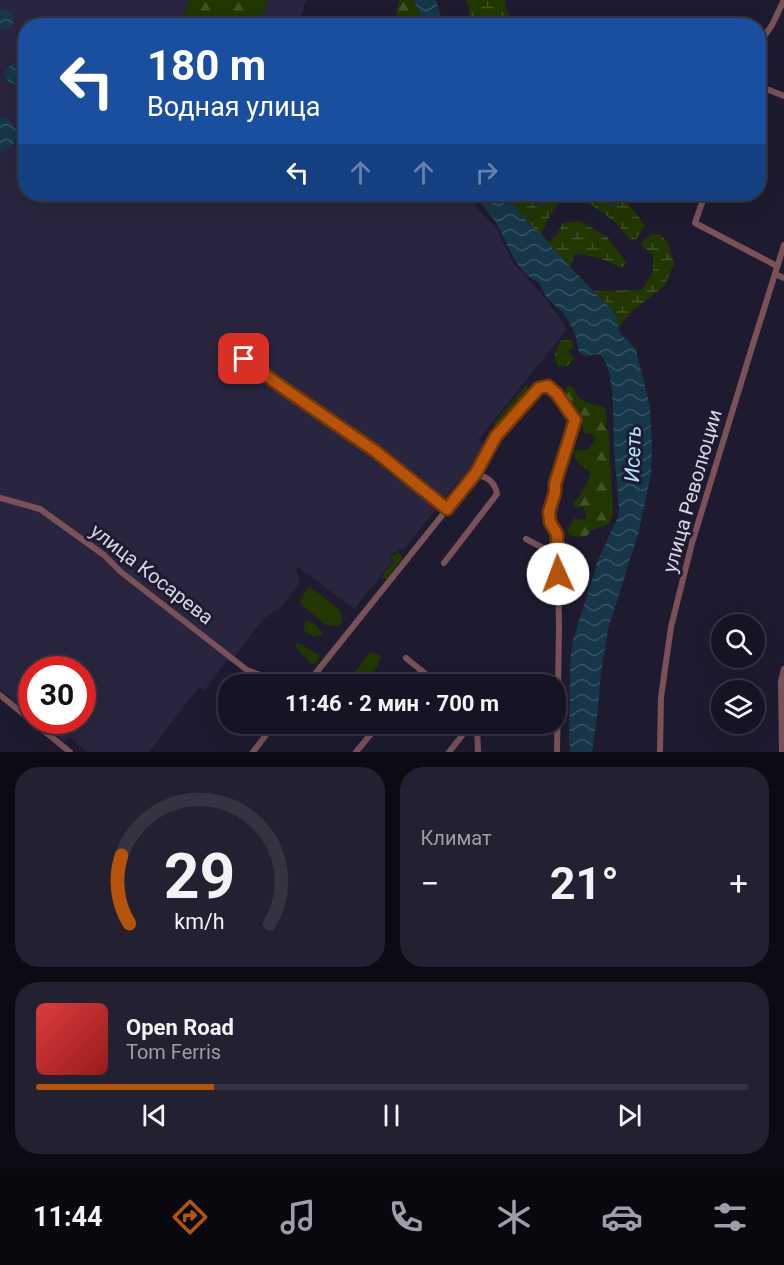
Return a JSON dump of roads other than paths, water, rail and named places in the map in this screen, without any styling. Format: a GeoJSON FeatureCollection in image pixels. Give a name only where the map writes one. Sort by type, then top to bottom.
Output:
{"type":"FeatureCollection","features":[{"type":"Feature","properties":{"kind":"street"},"geometry":{"type":"LineString","coordinates":[[766,34],[784,0]]}},
{"type":"Feature","properties":{"kind":"street"},"geometry":{"type":"LineString","coordinates":[[766,89],[784,96]]}},
{"type":"Feature","properties":{"kind":"street"},"geometry":{"type":"LineString","coordinates":[[703,201],[695,223],[777,266]]}},
{"type":"Feature","properties":{"kind":"street","name":"улица Революции"},"geometry":{"type":"LineString","coordinates":[[660,752],[661,697],[671,627],[699,521],[784,245]]}},
{"type":"Feature","properties":{"kind":"street"},"geometry":{"type":"LineString","coordinates":[[775,274],[784,278]]}},
{"type":"Feature","properties":{"kind":"street"},"geometry":{"type":"LineString","coordinates":[[244,359],[375,451],[447,509]]}},
{"type":"Feature","properties":{"kind":"street"},"geometry":{"type":"LineString","coordinates":[[315,674],[476,473],[496,436],[539,388],[548,386],[557,394],[575,420],[555,484],[549,512],[550,522],[557,534],[558,555],[557,752]]}},
{"type":"Feature","properties":{"kind":"street"},"geometry":{"type":"LineString","coordinates":[[444,563],[497,494],[496,487],[488,478],[476,473]]}},
{"type":"Feature","properties":{"kind":"street","name":"улица Косарева"},"geometry":{"type":"LineString","coordinates":[[0,498],[40,509],[104,555],[121,572],[247,670],[258,674]]}},
{"type":"Feature","properties":{"kind":"street"},"geometry":{"type":"LineString","coordinates":[[526,539],[558,555]]}},
{"type":"Feature","properties":{"kind":"street"},"geometry":{"type":"LineString","coordinates":[[406,658],[426,674]]}},
{"type":"Feature","properties":{"kind":"street"},"geometry":{"type":"LineString","coordinates":[[782,752],[781,681],[784,669]]}},
{"type":"Feature","properties":{"kind":"street"},"geometry":{"type":"LineString","coordinates":[[0,695],[70,752]]}},
{"type":"Feature","properties":{"kind":"street"},"geometry":{"type":"LineString","coordinates":[[254,751],[267,734]]}},
{"type":"Feature","properties":{"kind":"street"},"geometry":{"type":"LineString","coordinates":[[356,752],[371,734]]}},
{"type":"Feature","properties":{"kind":"street"},"geometry":{"type":"LineString","coordinates":[[449,752],[465,734]]}},
{"type":"Feature","properties":{"kind":"street"},"geometry":{"type":"LineString","coordinates":[[476,734],[478,752]]}},
{"type":"Feature","properties":{"kind":"water"},"geometry":{"type":"Polygon","coordinates":[[[413,0],[436,0],[441,18],[421,18],[413,0]]]}},
{"type":"Feature","properties":{"kind":"water"},"geometry":{"type":"Polygon","coordinates":[[[0,10],[8,10],[13,17],[11,26],[4,30],[0,30],[0,10]]]}},
{"type":"Feature","properties":{"kind":"water"},"geometry":{"type":"Polygon","coordinates":[[[11,64],[18,64],[18,84],[11,84],[5,78],[5,70],[11,64]]]}},
{"type":"Feature","properties":{"kind":"water"},"geometry":{"type":"Polygon","coordinates":[[[0,117],[12,124],[16,134],[12,145],[0,152],[0,117]]]}},
{"type":"Feature","properties":{"kind":"water","name":"Исеть"},"geometry":{"type":"Polygon","coordinates":[[[480,201],[510,201],[530,225],[613,311],[617,318],[619,331],[636,350],[650,407],[651,473],[639,531],[608,629],[592,752],[570,752],[570,664],[573,640],[598,560],[618,517],[613,398],[609,372],[600,354],[585,356],[579,352],[576,337],[563,313],[546,297],[539,282],[531,278],[518,265],[495,221],[480,201]]]}},
{"type":"Feature","properties":{"kind":"waterway"},"geometry":{"type":"LineString","coordinates":[[523,218],[548,201]]}},
{"type":"Feature","properties":{"kind":"waterway"},"geometry":{"type":"LineString","coordinates":[[604,201],[615,208]]}}]}
